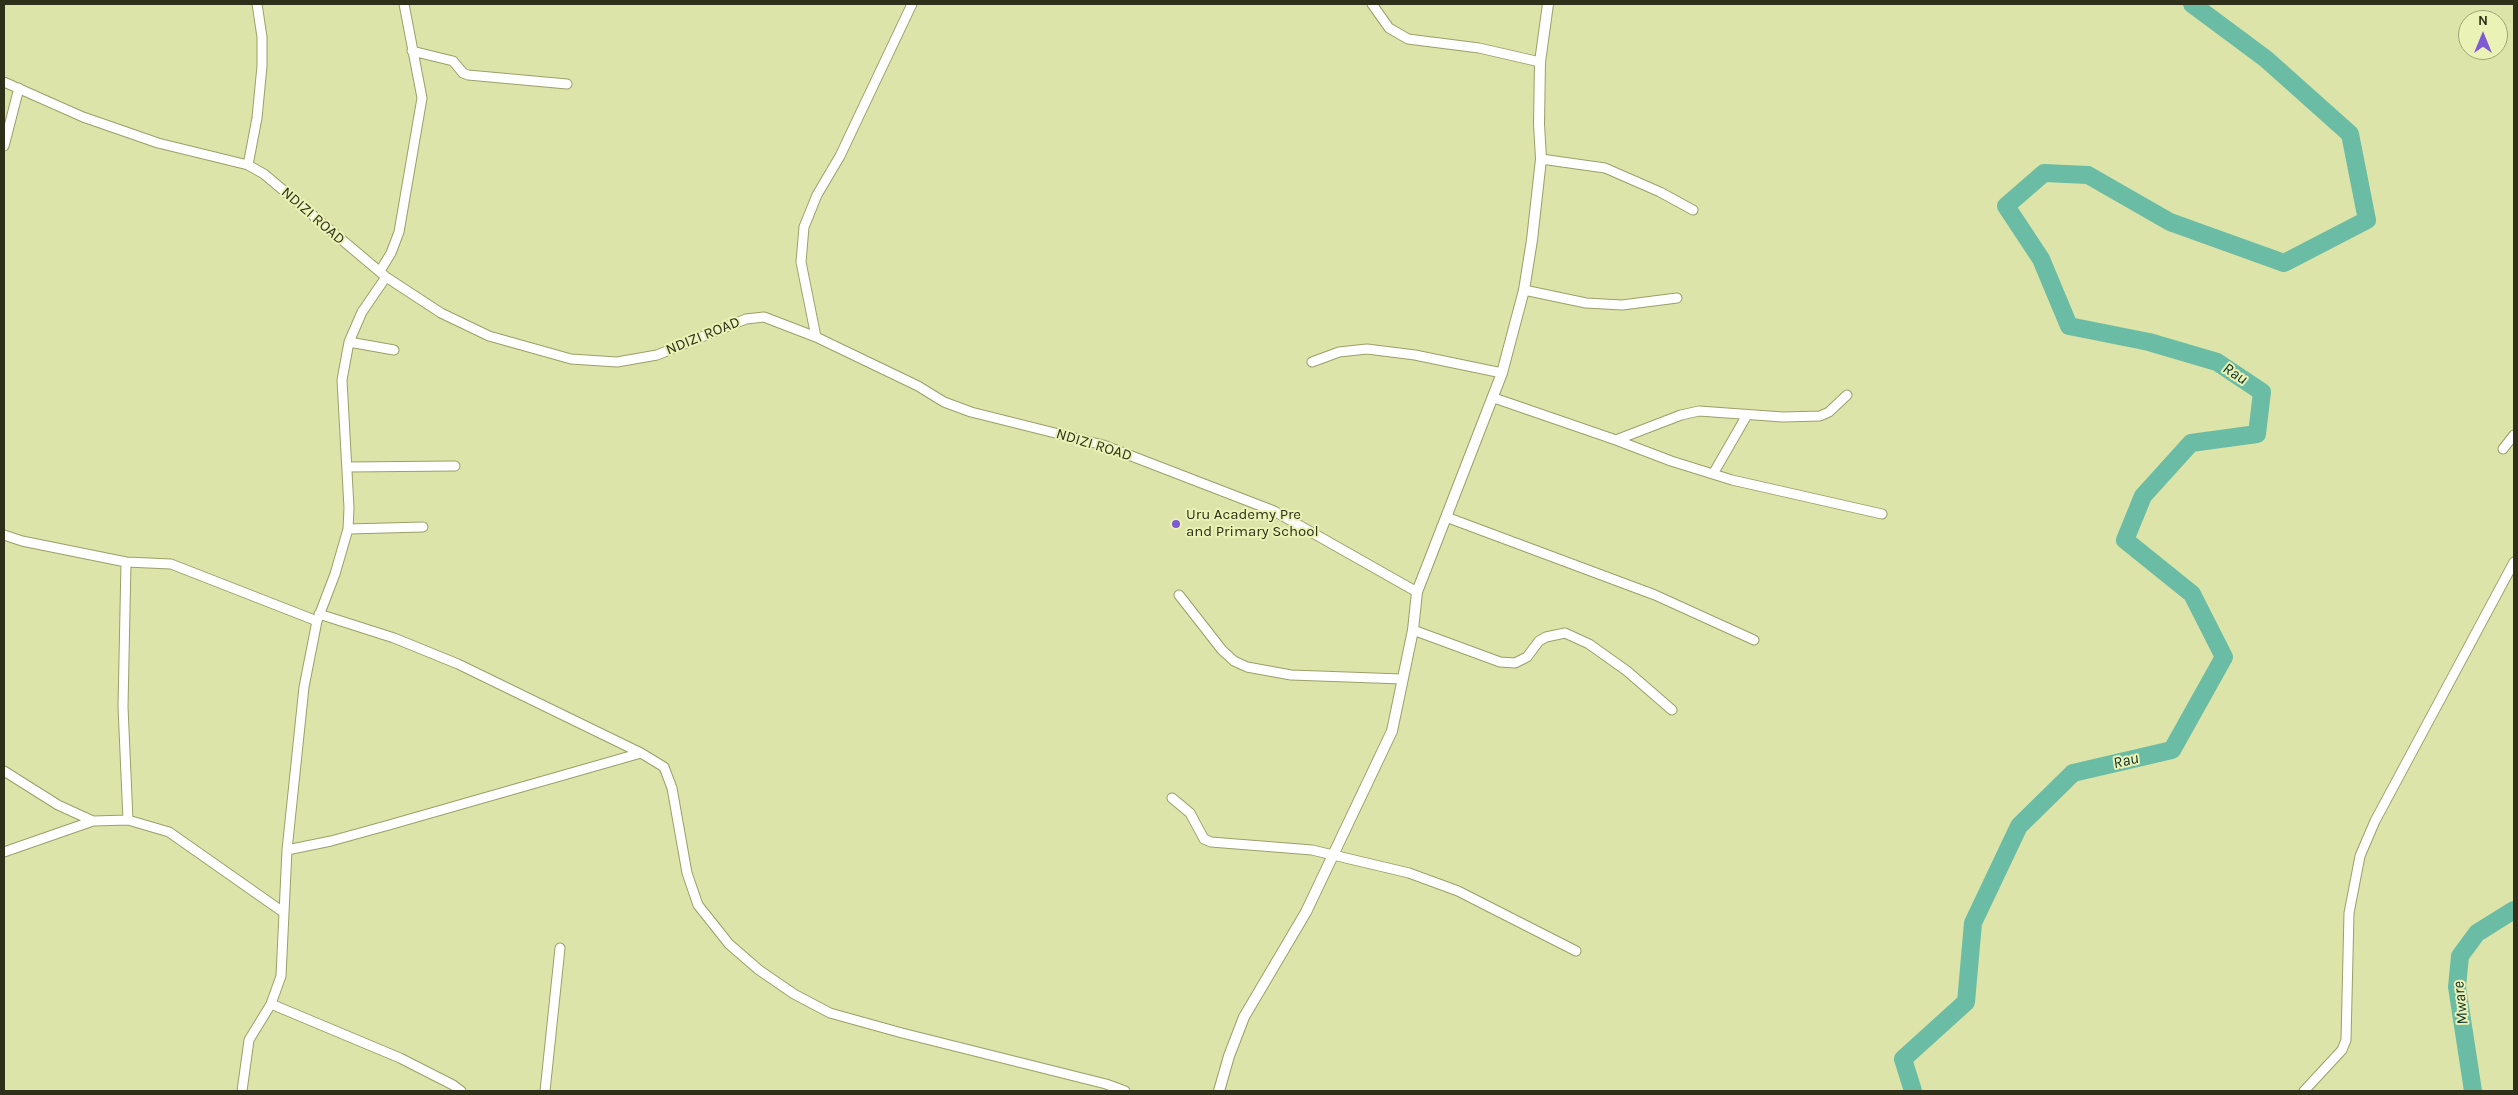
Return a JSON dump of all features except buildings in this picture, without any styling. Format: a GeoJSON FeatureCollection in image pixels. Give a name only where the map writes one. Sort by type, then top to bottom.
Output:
{"type":"FeatureCollection","features":[{"type":"Feature","properties":{"kind":"street"},"geometry":{"type":"LineString","coordinates":[[248,165],[257,118],[262,66],[262,37],[257,4]]}},
{"type":"Feature","properties":{"kind":"street"},"geometry":{"type":"LineString","coordinates":[[242,1091],[249,1040],[270,1004],[281,976],[287,850],[304,687],[318,618],[335,574],[348,530],[348,467],[342,380],[349,342],[362,312],[383,274],[399,232],[422,98],[404,4]]}},
{"type":"Feature","properties":{"kind":"street"},"geometry":{"type":"LineString","coordinates":[[816,337],[801,262],[804,227],[817,195],[840,156],[912,4]]}},
{"type":"Feature","properties":{"kind":"street"},"geometry":{"type":"LineString","coordinates":[[1372,4],[1389,28],[1408,39],[1479,48],[1540,62]]}},
{"type":"Feature","properties":{"kind":"street"},"geometry":{"type":"LineString","coordinates":[[1218,1091],[1244,1017],[1306,912],[1392,731],[1413,630],[1417,592],[1494,398],[1502,373],[1524,290],[1541,159],[1539,124],[1540,62],[1548,4]]}},
{"type":"Feature","properties":{"kind":"street"},"geometry":{"type":"LineString","coordinates":[[412,51],[452,61],[468,75],[567,84]]}},
{"type":"Feature","properties":{"kind":"street","name":"NDIZI ROAD"},"geometry":{"type":"LineString","coordinates":[[4,82],[83,117],[158,143],[248,165],[264,174],[383,274],[441,313],[489,336],[571,359],[617,362],[657,355],[746,319],[764,317],[816,337],[918,386],[944,402],[1103,445],[1274,511],[1417,592]]}},
{"type":"Feature","properties":{"kind":"street"},"geometry":{"type":"LineString","coordinates":[[4,146],[19,88]]}},
{"type":"Feature","properties":{"kind":"street"},"geometry":{"type":"LineString","coordinates":[[1541,159],[1605,168],[1660,192],[1693,210]]}},
{"type":"Feature","properties":{"kind":"street"},"geometry":{"type":"LineString","coordinates":[[1524,290],[1586,303],[1622,305],[1677,298]]}},
{"type":"Feature","properties":{"kind":"street"},"geometry":{"type":"LineString","coordinates":[[349,342],[394,350]]}},
{"type":"Feature","properties":{"kind":"street"},"geometry":{"type":"LineString","coordinates":[[1312,362],[1339,352],[1367,349],[1415,355],[1502,373]]}},
{"type":"Feature","properties":{"kind":"street"},"geometry":{"type":"LineString","coordinates":[[1616,440],[1681,415],[1699,411],[1747,415],[1820,416],[1828,412],[1847,395]]}},
{"type":"Feature","properties":{"kind":"street"},"geometry":{"type":"LineString","coordinates":[[1494,398],[1713,474],[1882,514]]}},
{"type":"Feature","properties":{"kind":"street"},"geometry":{"type":"LineString","coordinates":[[1713,474],[1747,415]]}},
{"type":"Feature","properties":{"kind":"street"},"geometry":{"type":"LineString","coordinates":[[2503,449],[2514,435]]}},
{"type":"Feature","properties":{"kind":"street"},"geometry":{"type":"LineString","coordinates":[[348,467],[455,466]]}},
{"type":"Feature","properties":{"kind":"street"},"geometry":{"type":"LineString","coordinates":[[1446,517],[1655,595],[1754,640]]}},
{"type":"Feature","properties":{"kind":"street"},"geometry":{"type":"LineString","coordinates":[[348,530],[422,527]]}},
{"type":"Feature","properties":{"kind":"street"},"geometry":{"type":"LineString","coordinates":[[4,535],[22,541],[126,562],[171,564],[318,618],[394,638],[458,664],[641,753],[664,767],[668,778],[687,873],[698,905],[730,944],[759,970],[794,994],[830,1013],[1106,1084],[1125,1091]]}},
{"type":"Feature","properties":{"kind":"street"},"geometry":{"type":"LineString","coordinates":[[126,562],[123,707],[128,820]]}},
{"type":"Feature","properties":{"kind":"street"},"geometry":{"type":"LineString","coordinates":[[2304,1091],[2342,1050],[2346,1040],[2349,913],[2360,856],[2375,821],[2514,562]]}},
{"type":"Feature","properties":{"kind":"street"},"geometry":{"type":"LineString","coordinates":[[1179,595],[1222,650],[1234,661],[1247,668],[1291,675],[1402,679]]}},
{"type":"Feature","properties":{"kind":"street"},"geometry":{"type":"LineString","coordinates":[[1413,630],[1489,659],[1515,663],[1527,657],[1539,641],[1546,637],[1565,633],[1589,644],[1627,671],[1672,710]]}},
{"type":"Feature","properties":{"kind":"street"},"geometry":{"type":"LineString","coordinates":[[287,850],[350,836],[641,753]]}},
{"type":"Feature","properties":{"kind":"street"},"geometry":{"type":"LineString","coordinates":[[4,771],[58,805],[93,821]]}},
{"type":"Feature","properties":{"kind":"street"},"geometry":{"type":"LineString","coordinates":[[1172,798],[1190,813],[1204,839],[1211,842],[1286,847],[1332,854],[1409,873],[1458,892],[1576,951]]}},
{"type":"Feature","properties":{"kind":"street"},"geometry":{"type":"LineString","coordinates":[[4,852],[93,821],[128,820],[168,832],[283,912]]}},
{"type":"Feature","properties":{"kind":"street"},"geometry":{"type":"LineString","coordinates":[[545,1091],[560,948]]}},
{"type":"Feature","properties":{"kind":"street"},"geometry":{"type":"LineString","coordinates":[[270,1004],[400,1058],[461,1091]]}},
{"type":"Feature","properties":{"kind":"waterway","name":"Rau"},"geometry":{"type":"LineString","coordinates":[[1913,1091],[1903,1059],[1966,1002],[1973,923],[2019,826],[2073,773],[2172,750],[2224,657],[2192,594],[2125,540],[2143,496],[2191,443],[2257,434],[2262,392],[2217,362],[2149,342],[2069,326],[2041,259],[2006,206],[2044,173],[2088,175],[2170,222],[2284,263],[2367,220],[2350,134],[2266,59],[2192,4]]}},
{"type":"Feature","properties":{"kind":"waterway","name":"Mware"},"geometry":{"type":"LineString","coordinates":[[2473,1091],[2457,987],[2460,956],[2477,933],[2514,910]]}},
{"type":"Feature","properties":{"kind":"place","name":"Uru Academy Pre and Primary School"},"geometry":{"type":"Point","coordinates":[1176,524]}}]}
